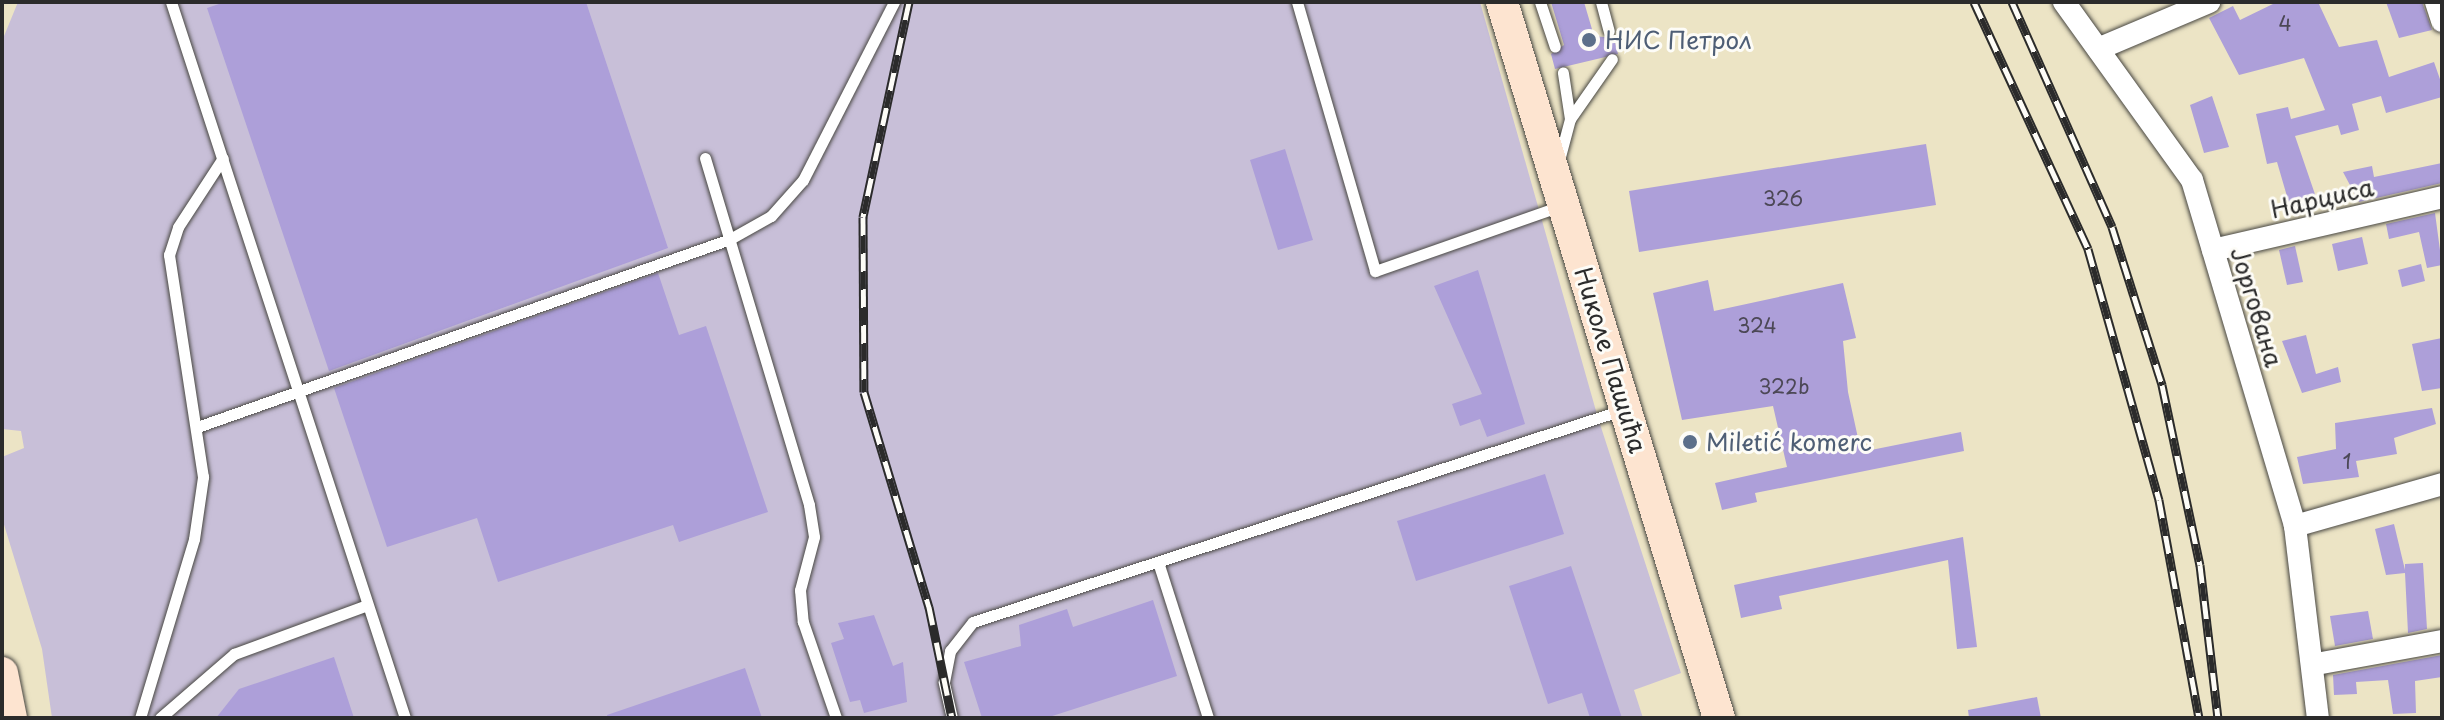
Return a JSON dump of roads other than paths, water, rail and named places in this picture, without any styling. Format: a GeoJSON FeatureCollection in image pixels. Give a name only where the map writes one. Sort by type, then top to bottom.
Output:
{"type":"FeatureCollection","features":[{"type":"Feature","properties":{"kind":"main road","name":"Николе Пашића"},"geometry":{"type":"LineString","coordinates":[[1502,2],[1719,718]]}},
{"type":"Feature","properties":{"kind":"main road"},"geometry":{"type":"LineString","coordinates":[[2,673],[11,718]]}},
{"type":"Feature","properties":{"kind":"street","name":"Јоргована"},"geometry":{"type":"LineString","coordinates":[[2064,2],[2192,180],[2295,526],[2316,664],[2318,718]]}},
{"type":"Feature","properties":{"kind":"street"},"geometry":{"type":"LineString","coordinates":[[2098,49],[2209,2]]}},
{"type":"Feature","properties":{"kind":"street"},"geometry":{"type":"LineString","coordinates":[[2436,2],[2442,21]]}},
{"type":"Feature","properties":{"kind":"street","name":"Нарциса"},"geometry":{"type":"LineString","coordinates":[[2213,250],[2442,197]]}},
{"type":"Feature","properties":{"kind":"street"},"geometry":{"type":"LineString","coordinates":[[2295,526],[2442,484]]}},
{"type":"Feature","properties":{"kind":"street"},"geometry":{"type":"LineString","coordinates":[[2316,664],[2442,641]]}},
{"type":"Feature","properties":{"kind":"lane"},"geometry":{"type":"LineString","coordinates":[[171,2],[302,390],[405,718]]}},
{"type":"Feature","properties":{"kind":"lane"},"geometry":{"type":"LineString","coordinates":[[200,426],[730,239],[771,216],[803,180],[894,2]]}},
{"type":"Feature","properties":{"kind":"lane"},"geometry":{"type":"LineString","coordinates":[[1297,2],[1375,271],[1564,205]]}},
{"type":"Feature","properties":{"kind":"lane"},"geometry":{"type":"LineString","coordinates":[[1540,2],[1555,47]]}},
{"type":"Feature","properties":{"kind":"lane"},"geometry":{"type":"LineString","coordinates":[[1601,2],[1609,31]]}},
{"type":"Feature","properties":{"kind":"lane"},"geometry":{"type":"LineString","coordinates":[[1553,171],[1570,119],[1612,59]]}},
{"type":"Feature","properties":{"kind":"lane"},"geometry":{"type":"LineString","coordinates":[[1563,73],[1570,119]]}},
{"type":"Feature","properties":{"kind":"lane"},"geometry":{"type":"LineString","coordinates":[[140,718],[194,539],[203,477],[200,426],[169,255],[178,227],[223,158]]}},
{"type":"Feature","properties":{"kind":"lane"},"geometry":{"type":"LineString","coordinates":[[705,158],[809,505],[814,537],[800,590],[803,622],[836,718]]}},
{"type":"Feature","properties":{"kind":"lane"},"geometry":{"type":"LineString","coordinates":[[952,718],[944,682],[958,633],[1158,562],[1625,409]]}},
{"type":"Feature","properties":{"kind":"lane"},"geometry":{"type":"LineString","coordinates":[[1158,562],[1208,718]]}},
{"type":"Feature","properties":{"kind":"lane"},"geometry":{"type":"LineString","coordinates":[[160,718],[234,654],[367,605]]}},
{"type":"Feature","properties":{"kind":"railway"},"geometry":{"type":"LineString","coordinates":[[909,2],[863,217],[864,392],[929,607],[952,718]]}},
{"type":"Feature","properties":{"kind":"railway"},"geometry":{"type":"LineString","coordinates":[[1974,2],[2088,249],[2159,500],[2199,718]]}},
{"type":"Feature","properties":{"kind":"railway"},"geometry":{"type":"LineString","coordinates":[[2012,2],[2112,227],[2162,385],[2200,565],[2218,718]]}},
{"type":"Feature","properties":{"kind":"place","name":"НИС Петрол"},"geometry":{"type":"Point","coordinates":[1589,40]}},
{"type":"Feature","properties":{"kind":"place","name":"Miletić komerc"},"geometry":{"type":"Point","coordinates":[1690,442]}}]}
